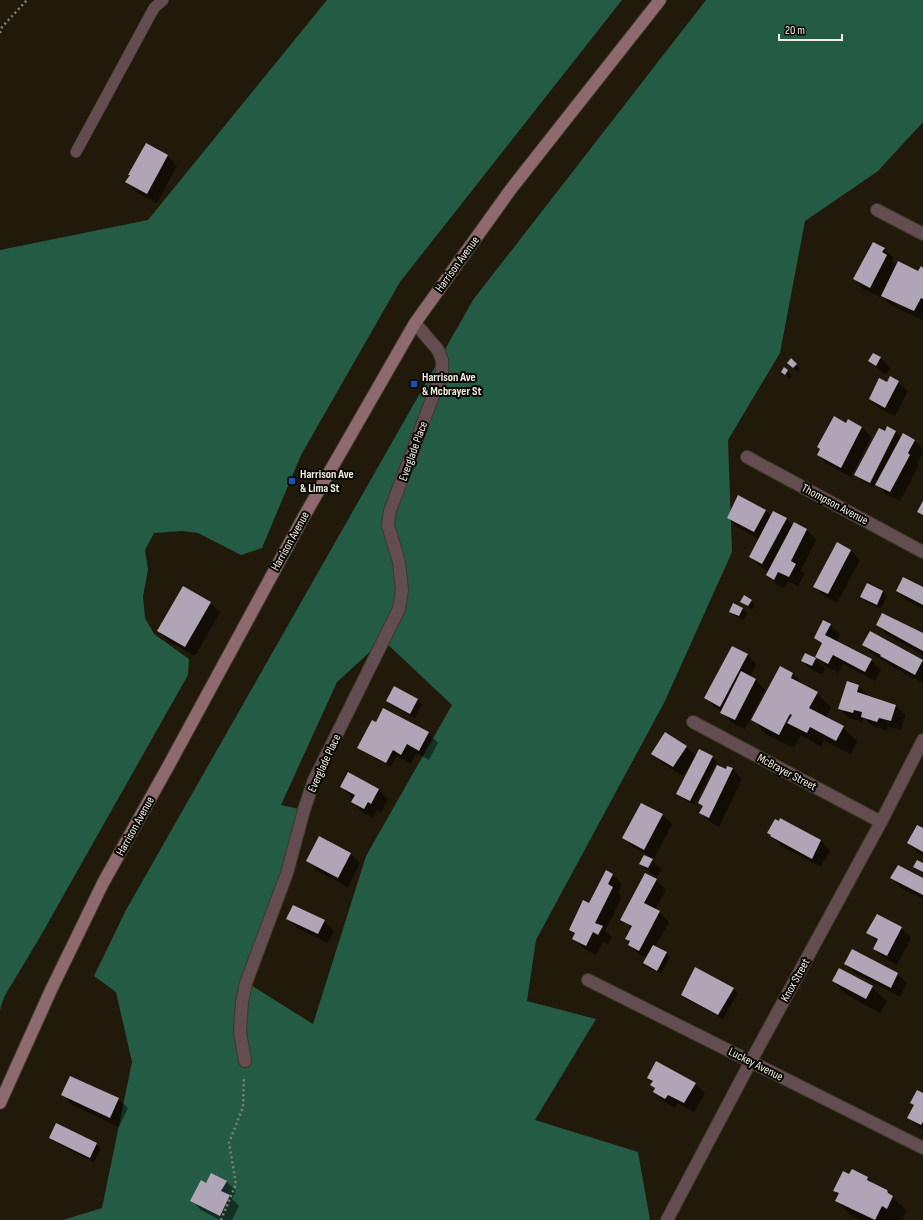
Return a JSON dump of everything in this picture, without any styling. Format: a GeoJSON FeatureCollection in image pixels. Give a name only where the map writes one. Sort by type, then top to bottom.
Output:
{"type":"FeatureCollection","features":[{"type":"Feature","properties":{"kind":"main road","name":"Harrison Avenue"},"geometry":{"type":"LineString","coordinates":[[0,1103],[51,990],[103,883],[303,518],[415,323],[511,189],[660,0]]}},
{"type":"Feature","properties":{"kind":"street"},"geometry":{"type":"LineString","coordinates":[[877,210],[923,234]]}},
{"type":"Feature","properties":{"kind":"street","name":"Everglade Place"},"geometry":{"type":"LineString","coordinates":[[245,1061],[240,1032],[242,1002],[246,982],[287,873],[304,810],[314,780],[399,609],[402,590],[399,562],[388,525],[390,511],[442,372],[442,360],[438,350],[415,323]]}},
{"type":"Feature","properties":{"kind":"street","name":"Thompson Avenue"},"geometry":{"type":"LineString","coordinates":[[747,457],[923,552]]}},
{"type":"Feature","properties":{"kind":"street","name":"McBrayer Street"},"geometry":{"type":"LineString","coordinates":[[693,722],[881,822]]}},
{"type":"Feature","properties":{"kind":"street","name":"Knox Street"},"geometry":{"type":"LineString","coordinates":[[667,1220],[750,1061],[881,822],[923,740]]}},
{"type":"Feature","properties":{"kind":"street","name":"Luckey Avenue"},"geometry":{"type":"LineString","coordinates":[[588,980],[923,1148]]}},
{"type":"Feature","properties":{"kind":"lane"},"geometry":{"type":"LineString","coordinates":[[76,152],[154,8],[163,0]]}},
{"type":"Feature","properties":{"kind":"path"},"geometry":{"type":"LineString","coordinates":[[0,33],[2,27],[27,0]]}},
{"type":"Feature","properties":{"kind":"path"},"geometry":{"type":"LineString","coordinates":[[221,1220],[236,1184],[229,1143],[242,1107],[245,1061]]}},
{"type":"Feature","properties":{"kind":"green space"},"geometry":{"type":"Polygon","coordinates":[[[327,0],[622,0],[400,282],[301,455],[262,548],[241,555],[198,533],[182,531],[154,533],[145,550],[148,570],[143,596],[145,618],[154,634],[189,659],[188,675],[40,937],[4,997],[0,1010],[0,250],[148,220],[327,0]]]}},
{"type":"Feature","properties":{"kind":"green space"},"geometry":{"type":"Polygon","coordinates":[[[706,0],[923,0],[923,122],[878,171],[805,221],[780,353],[728,440],[732,552],[665,701],[536,940],[527,1001],[596,1019],[535,1120],[638,1152],[650,1220],[63,1220],[102,1208],[132,1062],[116,992],[94,976],[126,910],[473,300],[706,0]],[[383,640],[337,682],[281,805],[304,810],[246,982],[313,1024],[366,856],[452,705],[383,640]]]}},
{"type":"Feature","properties":{"kind":"building"},"geometry":{"type":"Polygon","coordinates":[[[146,143],[168,155],[147,194],[125,182],[146,143]]]}},
{"type":"Feature","properties":{"kind":"building"},"geometry":{"type":"Polygon","coordinates":[[[873,242],[885,248],[882,252],[887,255],[870,288],[853,279],[873,242]]]}},
{"type":"Feature","properties":{"kind":"building"},"geometry":{"type":"Polygon","coordinates":[[[898,261],[918,271],[921,266],[923,268],[923,299],[921,298],[914,311],[881,296],[898,261]]]}},
{"type":"Feature","properties":{"kind":"building"},"geometry":{"type":"Polygon","coordinates":[[[873,353],[881,357],[876,366],[868,361],[873,353]]]}},
{"type":"Feature","properties":{"kind":"building"},"geometry":{"type":"Polygon","coordinates":[[[791,358],[797,364],[793,368],[787,363],[791,358]]]}},
{"type":"Feature","properties":{"kind":"building"},"geometry":{"type":"Polygon","coordinates":[[[784,367],[788,370],[785,375],[781,372],[784,367]]]}},
{"type":"Feature","properties":{"kind":"building"},"geometry":{"type":"Polygon","coordinates":[[[890,376],[899,381],[885,408],[869,399],[879,378],[887,382],[890,376]]]}},
{"type":"Feature","properties":{"kind":"building"},"geometry":{"type":"Polygon","coordinates":[[[834,416],[846,423],[848,419],[862,427],[841,468],[817,455],[820,449],[817,447],[834,416]]]}},
{"type":"Feature","properties":{"kind":"building"},"geometry":{"type":"Polygon","coordinates":[[[887,426],[896,431],[870,483],[854,475],[879,428],[885,431],[887,426]]]}},
{"type":"Feature","properties":{"kind":"building"},"geometry":{"type":"Polygon","coordinates":[[[903,433],[915,440],[908,453],[910,455],[890,492],[875,485],[903,433]]]}},
{"type":"Feature","properties":{"kind":"building"},"geometry":{"type":"Polygon","coordinates":[[[738,495],[766,510],[754,532],[727,518],[738,495]]]}},
{"type":"Feature","properties":{"kind":"building"},"geometry":{"type":"Polygon","coordinates":[[[923,501],[923,515],[917,512],[923,501]]]}},
{"type":"Feature","properties":{"kind":"building"},"geometry":{"type":"Polygon","coordinates":[[[773,511],[787,518],[762,564],[749,557],[773,511]]]}},
{"type":"Feature","properties":{"kind":"building"},"geometry":{"type":"Polygon","coordinates":[[[794,522],[807,529],[791,561],[796,564],[789,577],[778,572],[774,580],[766,575],[794,522]]]}},
{"type":"Feature","properties":{"kind":"building"},"geometry":{"type":"Polygon","coordinates":[[[837,542],[851,550],[828,594],[813,587],[837,542]]]}},
{"type":"Feature","properties":{"kind":"building"},"geometry":{"type":"Polygon","coordinates":[[[903,577],[923,587],[923,605],[896,591],[903,577]]]}},
{"type":"Feature","properties":{"kind":"building"},"geometry":{"type":"Polygon","coordinates":[[[867,583],[883,591],[877,605],[860,597],[867,583]]]}},
{"type":"Feature","properties":{"kind":"building"},"geometry":{"type":"Polygon","coordinates":[[[183,586],[211,602],[185,647],[157,631],[183,586]]]}},
{"type":"Feature","properties":{"kind":"building"},"geometry":{"type":"Polygon","coordinates":[[[744,595],[752,600],[748,606],[740,602],[744,595]]]}},
{"type":"Feature","properties":{"kind":"building"},"geometry":{"type":"Polygon","coordinates":[[[733,603],[743,608],[739,616],[729,612],[733,603]]]}},
{"type":"Feature","properties":{"kind":"building"},"geometry":{"type":"Polygon","coordinates":[[[882,613],[923,633],[923,651],[876,625],[882,613]]]}},
{"type":"Feature","properties":{"kind":"building"},"geometry":{"type":"Polygon","coordinates":[[[823,620],[831,624],[825,635],[872,659],[865,672],[833,655],[828,664],[815,657],[822,643],[814,638],[823,620]]]}},
{"type":"Feature","properties":{"kind":"building"},"geometry":{"type":"Polygon","coordinates":[[[870,631],[923,660],[915,675],[862,645],[870,631]]]}},
{"type":"Feature","properties":{"kind":"building"},"geometry":{"type":"Polygon","coordinates":[[[732,646],[748,654],[720,707],[704,698],[732,646]]]}},
{"type":"Feature","properties":{"kind":"building"},"geometry":{"type":"Polygon","coordinates":[[[805,653],[816,658],[812,666],[801,661],[805,653]]]}},
{"type":"Feature","properties":{"kind":"building"},"geometry":{"type":"Polygon","coordinates":[[[780,666],[793,673],[791,678],[818,692],[809,708],[844,726],[836,741],[810,727],[807,733],[787,723],[792,715],[790,714],[779,735],[751,720],[780,666]]]}},
{"type":"Feature","properties":{"kind":"building"},"geometry":{"type":"Polygon","coordinates":[[[741,671],[756,679],[735,720],[720,713],[741,671]]]}},
{"type":"Feature","properties":{"kind":"building"},"geometry":{"type":"Polygon","coordinates":[[[847,681],[859,685],[857,692],[896,705],[891,721],[879,718],[877,722],[861,717],[862,712],[854,710],[853,713],[838,709],[847,681]]]}},
{"type":"Feature","properties":{"kind":"building"},"geometry":{"type":"Polygon","coordinates":[[[394,686],[418,699],[410,714],[386,701],[394,686]]]}},
{"type":"Feature","properties":{"kind":"building"},"geometry":{"type":"Polygon","coordinates":[[[383,708],[429,732],[419,751],[407,744],[401,755],[393,750],[386,763],[357,748],[372,720],[376,722],[383,708]]]}},
{"type":"Feature","properties":{"kind":"building"},"geometry":{"type":"Polygon","coordinates":[[[665,732],[687,746],[673,767],[651,754],[665,732]]]}},
{"type":"Feature","properties":{"kind":"building"},"geometry":{"type":"Polygon","coordinates":[[[699,749],[713,756],[690,801],[676,794],[699,749]]]}},
{"type":"Feature","properties":{"kind":"building"},"geometry":{"type":"Polygon","coordinates":[[[717,765],[726,769],[727,766],[733,768],[709,818],[699,813],[703,806],[698,803],[717,765]]]}},
{"type":"Feature","properties":{"kind":"building"},"geometry":{"type":"Polygon","coordinates":[[[348,772],[379,789],[371,804],[368,802],[364,809],[351,802],[355,795],[340,787],[348,772]]]}},
{"type":"Feature","properties":{"kind":"building"},"geometry":{"type":"Polygon","coordinates":[[[641,803],[663,814],[644,850],[622,838],[641,803]]]}},
{"type":"Feature","properties":{"kind":"building"},"geometry":{"type":"Polygon","coordinates":[[[780,818],[821,840],[812,859],[767,833],[775,819],[779,821],[780,818]]]}},
{"type":"Feature","properties":{"kind":"building"},"geometry":{"type":"Polygon","coordinates":[[[917,825],[923,828],[923,852],[907,843],[917,825]]]}},
{"type":"Feature","properties":{"kind":"building"},"geometry":{"type":"Polygon","coordinates":[[[319,836],[351,853],[338,878],[306,861],[319,836]]]}},
{"type":"Feature","properties":{"kind":"building"},"geometry":{"type":"Polygon","coordinates":[[[644,855],[653,859],[648,868],[639,864],[644,855]]]}},
{"type":"Feature","properties":{"kind":"building"},"geometry":{"type":"Polygon","coordinates":[[[917,860],[923,863],[923,872],[913,867],[917,860]]]}},
{"type":"Feature","properties":{"kind":"building"},"geometry":{"type":"Polygon","coordinates":[[[898,865],[923,878],[923,895],[890,878],[898,865]]]}},
{"type":"Feature","properties":{"kind":"building"},"geometry":{"type":"Polygon","coordinates":[[[606,870],[613,874],[608,884],[613,887],[595,923],[603,926],[598,935],[593,932],[586,946],[572,939],[575,933],[569,930],[583,900],[589,903],[606,870]]]}},
{"type":"Feature","properties":{"kind":"building"},"geometry":{"type":"Polygon","coordinates":[[[645,873],[657,879],[644,903],[660,911],[639,951],[628,945],[630,941],[625,939],[632,926],[620,920],[645,873]]]}},
{"type":"Feature","properties":{"kind":"building"},"geometry":{"type":"Polygon","coordinates":[[[293,905],[325,920],[318,934],[286,919],[293,905]]]}},
{"type":"Feature","properties":{"kind":"building"},"geometry":{"type":"Polygon","coordinates":[[[877,914],[902,927],[887,956],[873,949],[878,939],[866,933],[877,914]]]}},
{"type":"Feature","properties":{"kind":"building"},"geometry":{"type":"Polygon","coordinates":[[[653,945],[667,952],[657,971],[643,963],[653,945]]]}},
{"type":"Feature","properties":{"kind":"building"},"geometry":{"type":"Polygon","coordinates":[[[852,949],[898,973],[891,988],[844,964],[852,949]]]}},
{"type":"Feature","properties":{"kind":"building"},"geometry":{"type":"Polygon","coordinates":[[[695,967],[734,988],[718,1015],[681,995],[695,967]]]}},
{"type":"Feature","properties":{"kind":"building"},"geometry":{"type":"Polygon","coordinates":[[[839,968],[873,986],[866,999],[832,981],[839,968]]]}},
{"type":"Feature","properties":{"kind":"building"},"geometry":{"type":"Polygon","coordinates":[[[656,1061],[696,1083],[684,1103],[668,1095],[665,1099],[653,1092],[655,1088],[650,1085],[653,1081],[647,1078],[656,1061]]]}},
{"type":"Feature","properties":{"kind":"building"},"geometry":{"type":"Polygon","coordinates":[[[70,1076],[119,1098],[110,1118],[61,1095],[70,1076]]]}},
{"type":"Feature","properties":{"kind":"building"},"geometry":{"type":"Polygon","coordinates":[[[917,1090],[923,1093],[923,1122],[921,1125],[907,1118],[914,1105],[910,1103],[917,1090]]]}},
{"type":"Feature","properties":{"kind":"building"},"geometry":{"type":"Polygon","coordinates":[[[56,1123],[97,1143],[90,1158],[49,1138],[56,1123]]]}},
{"type":"Feature","properties":{"kind":"building"},"geometry":{"type":"Polygon","coordinates":[[[852,1169],[868,1177],[867,1180],[887,1190],[888,1193],[893,1196],[887,1209],[882,1206],[875,1220],[835,1201],[839,1193],[833,1191],[843,1171],[849,1174],[852,1169]]]}},
{"type":"Feature","properties":{"kind":"building"},"geometry":{"type":"Polygon","coordinates":[[[211,1173],[227,1181],[221,1191],[230,1195],[220,1216],[190,1201],[201,1180],[206,1183],[211,1173]]]}},
{"type":"Feature","properties":{"kind":"place","name":"Harrison Ave & Mcbrayer St"},"geometry":{"type":"Point","coordinates":[414,384]}},
{"type":"Feature","properties":{"kind":"place","name":"Harrison Ave & Lima St"},"geometry":{"type":"Point","coordinates":[292,481]}}]}
